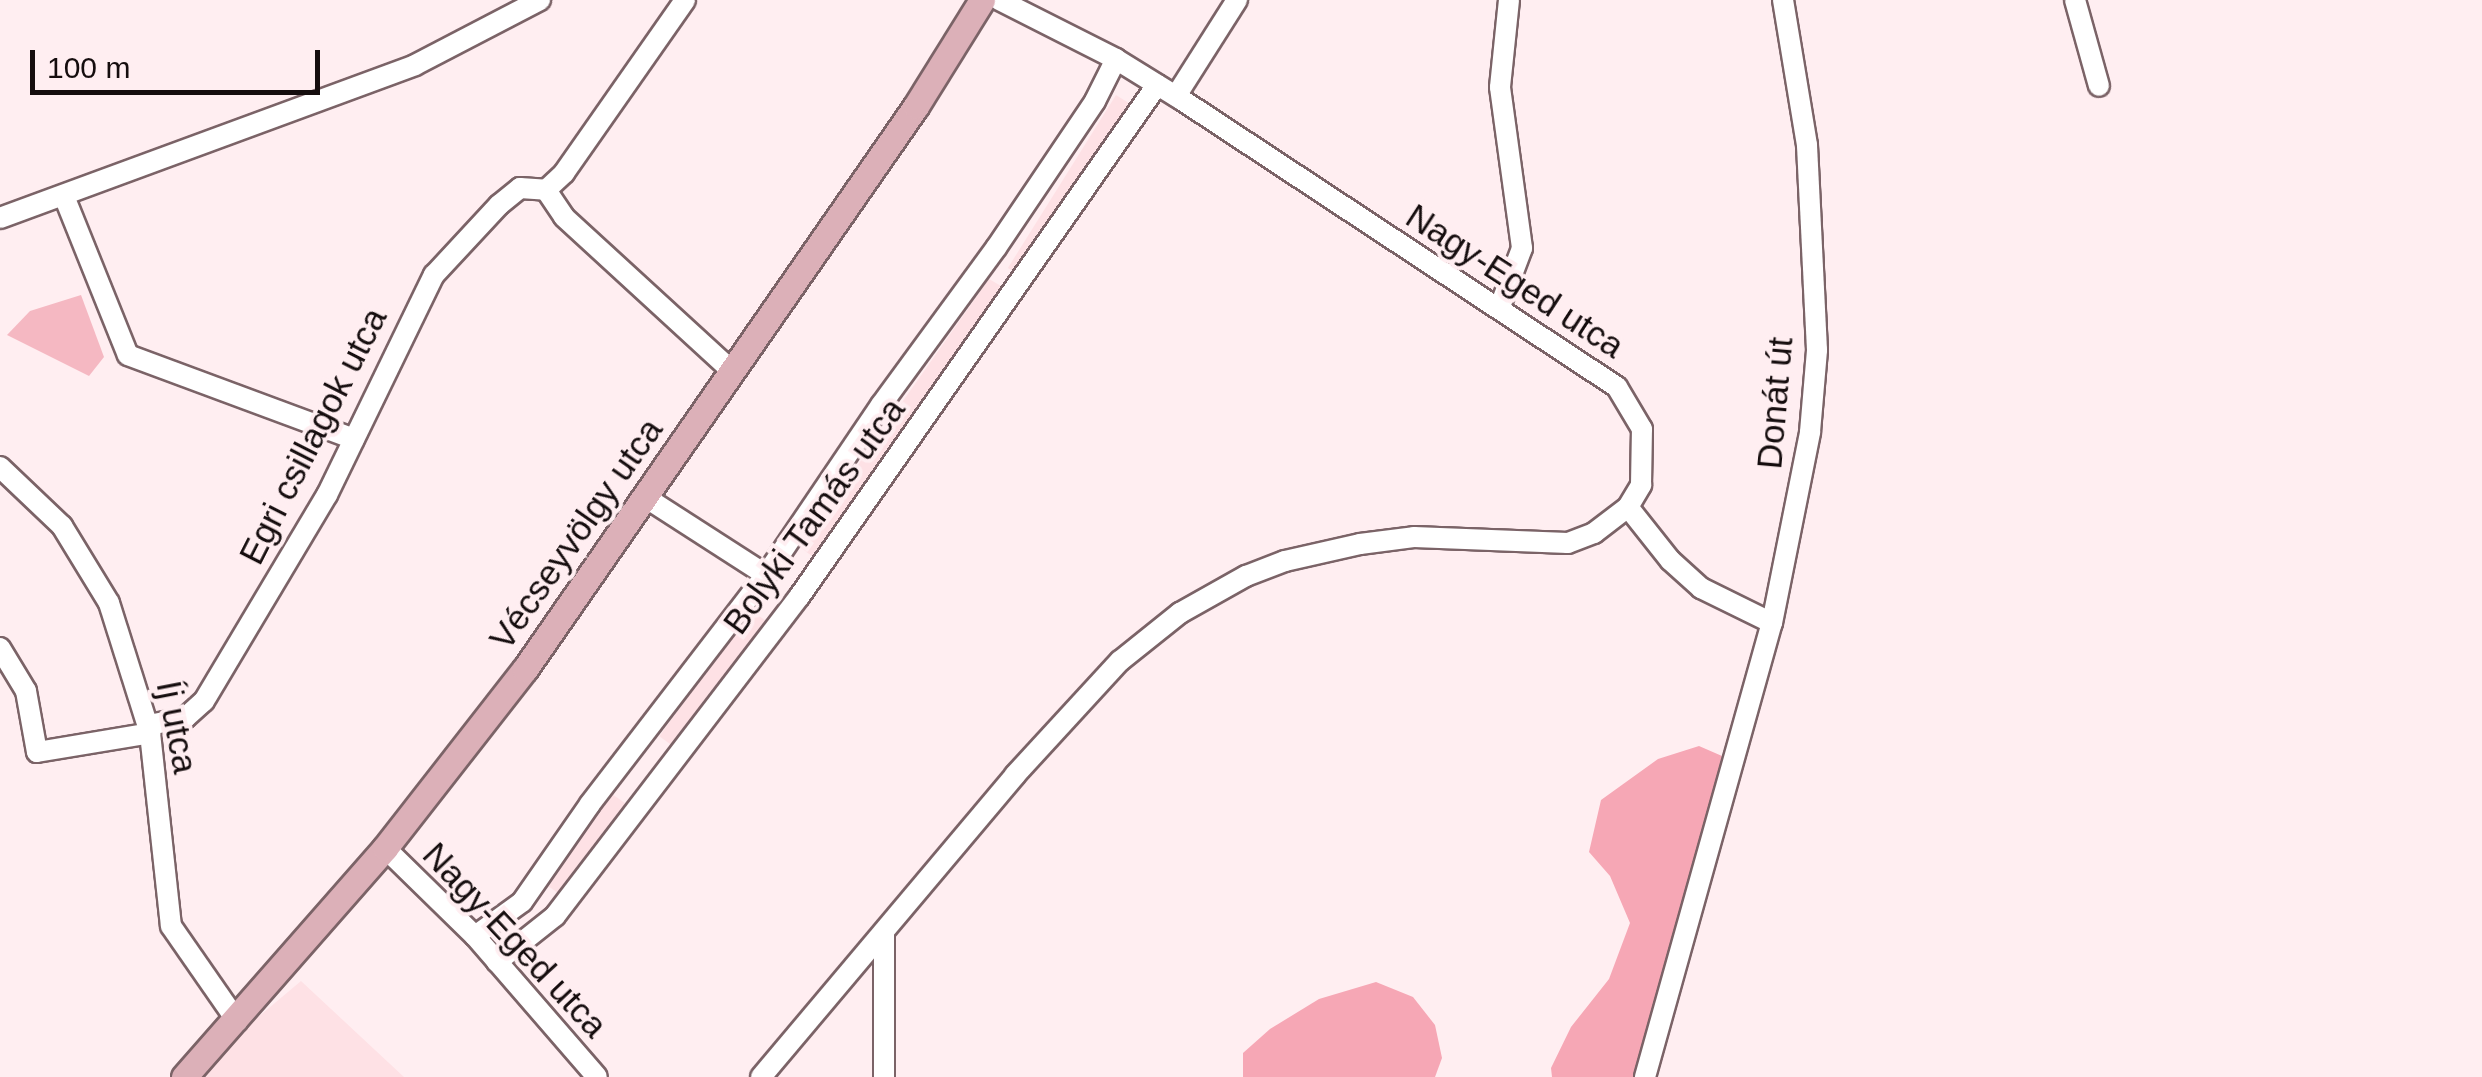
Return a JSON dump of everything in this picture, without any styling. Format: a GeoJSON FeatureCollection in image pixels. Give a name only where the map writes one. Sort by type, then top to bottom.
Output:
{"type":"FeatureCollection","features":[{"type":"Feature","properties":{"kind":"main road","name":"Vécseyvölgy utca"},"geometry":{"type":"LineString","coordinates":[[184,1077],[385,848],[525,669],[916,106],[982,0]]}},
{"type":"Feature","properties":{"kind":"street"},"geometry":{"type":"LineString","coordinates":[[0,218],[416,65],[540,0]]}},
{"type":"Feature","properties":{"kind":"street"},"geometry":{"type":"LineString","coordinates":[[684,0],[564,173],[546,190],[564,217],[732,372]]}},
{"type":"Feature","properties":{"kind":"street","name":"Nagy-Eged utca"},"geometry":{"type":"LineString","coordinates":[[999,0],[1116,59],[1617,387],[1632,406],[1642,429],[1641,485],[1628,507]]}},
{"type":"Feature","properties":{"kind":"street","name":"Bolyki Tamás utca"},"geometry":{"type":"LineString","coordinates":[[497,962],[555,916],[799,597],[1166,91],[1237,0]]}},
{"type":"Feature","properties":{"kind":"street"},"geometry":{"type":"LineString","coordinates":[[1499,309],[1522,248],[1500,86],[1509,0]]}},
{"type":"Feature","properties":{"kind":"street","name":"Donát út"},"geometry":{"type":"LineString","coordinates":[[1646,1077],[1772,623],[1810,432],[1817,350],[1807,146],[1783,0]]}},
{"type":"Feature","properties":{"kind":"street"},"geometry":{"type":"LineString","coordinates":[[2075,0],[2099,86]]}},
{"type":"Feature","properties":{"kind":"street"},"geometry":{"type":"LineString","coordinates":[[475,936],[522,902],[590,804],[766,576],[881,406],[996,248],[1095,101],[1116,59]]}},
{"type":"Feature","properties":{"kind":"street","name":"Egri csillagok utca"},"geometry":{"type":"LineString","coordinates":[[0,648],[26,691],[36,752],[185,718],[204,701],[327,496],[434,276],[498,204],[520,188],[546,190]]}},
{"type":"Feature","properties":{"kind":"street"},"geometry":{"type":"LineString","coordinates":[[64,196],[128,356],[354,439]]}},
{"type":"Feature","properties":{"kind":"street","name":"Íj utca"},"geometry":{"type":"LineString","coordinates":[[0,468],[62,526],[110,602],[149,729],[172,926],[236,1021]]}},
{"type":"Feature","properties":{"kind":"street"},"geometry":{"type":"LineString","coordinates":[[645,497],[766,576]]}},
{"type":"Feature","properties":{"kind":"street"},"geometry":{"type":"LineString","coordinates":[[761,1077],[1014,776],[1120,661],[1213,592],[1285,561],[1391,539],[1568,543],[1594,533],[1628,507],[1670,560],[1701,588],[1772,623]]}},
{"type":"Feature","properties":{"kind":"street","name":"Nagy-Eged utca"},"geometry":{"type":"LineString","coordinates":[[385,848],[475,936],[597,1077]]}},
{"type":"Feature","properties":{"kind":"street"},"geometry":{"type":"LineString","coordinates":[[884,932],[884,1077]]}},
{"type":"Feature","properties":{"kind":"shaded area"},"geometry":{"type":"Polygon","coordinates":[[[1116,95],[1129,103],[1021,276],[1008,268],[1116,95]]]}},
{"type":"Feature","properties":{"kind":"shaded area"},"geometry":{"type":"Polygon","coordinates":[[[989,279],[1001,286],[813,557],[800,547],[989,279]]]}},
{"type":"Feature","properties":{"kind":"shaded area"},"geometry":{"type":"Polygon","coordinates":[[[81,295],[104,357],[89,376],[7,335],[30,311],[81,295]]]}},
{"type":"Feature","properties":{"kind":"shaded area"},"geometry":{"type":"Polygon","coordinates":[[[751,610],[766,621],[675,747],[659,736],[751,610]]]}},
{"type":"Feature","properties":{"kind":"shaded area"},"geometry":{"type":"Polygon","coordinates":[[[1699,746],[1722,756],[1638,1077],[1552,1077],[1551,1068],[1571,1027],[1609,979],[1630,923],[1610,876],[1589,852],[1601,800],[1658,759],[1699,746]]]}},
{"type":"Feature","properties":{"kind":"shaded area"},"geometry":{"type":"Polygon","coordinates":[[[612,794],[625,803],[561,895],[548,886],[612,794]]]}},
{"type":"Feature","properties":{"kind":"shaded area"},"geometry":{"type":"Polygon","coordinates":[[[301,981],[404,1077],[187,1077],[301,981]]]}},
{"type":"Feature","properties":{"kind":"shaded area"},"geometry":{"type":"Polygon","coordinates":[[[1376,982],[1413,997],[1435,1025],[1442,1058],[1435,1077],[1243,1077],[1243,1053],[1270,1029],[1319,999],[1376,982]]]}}]}
